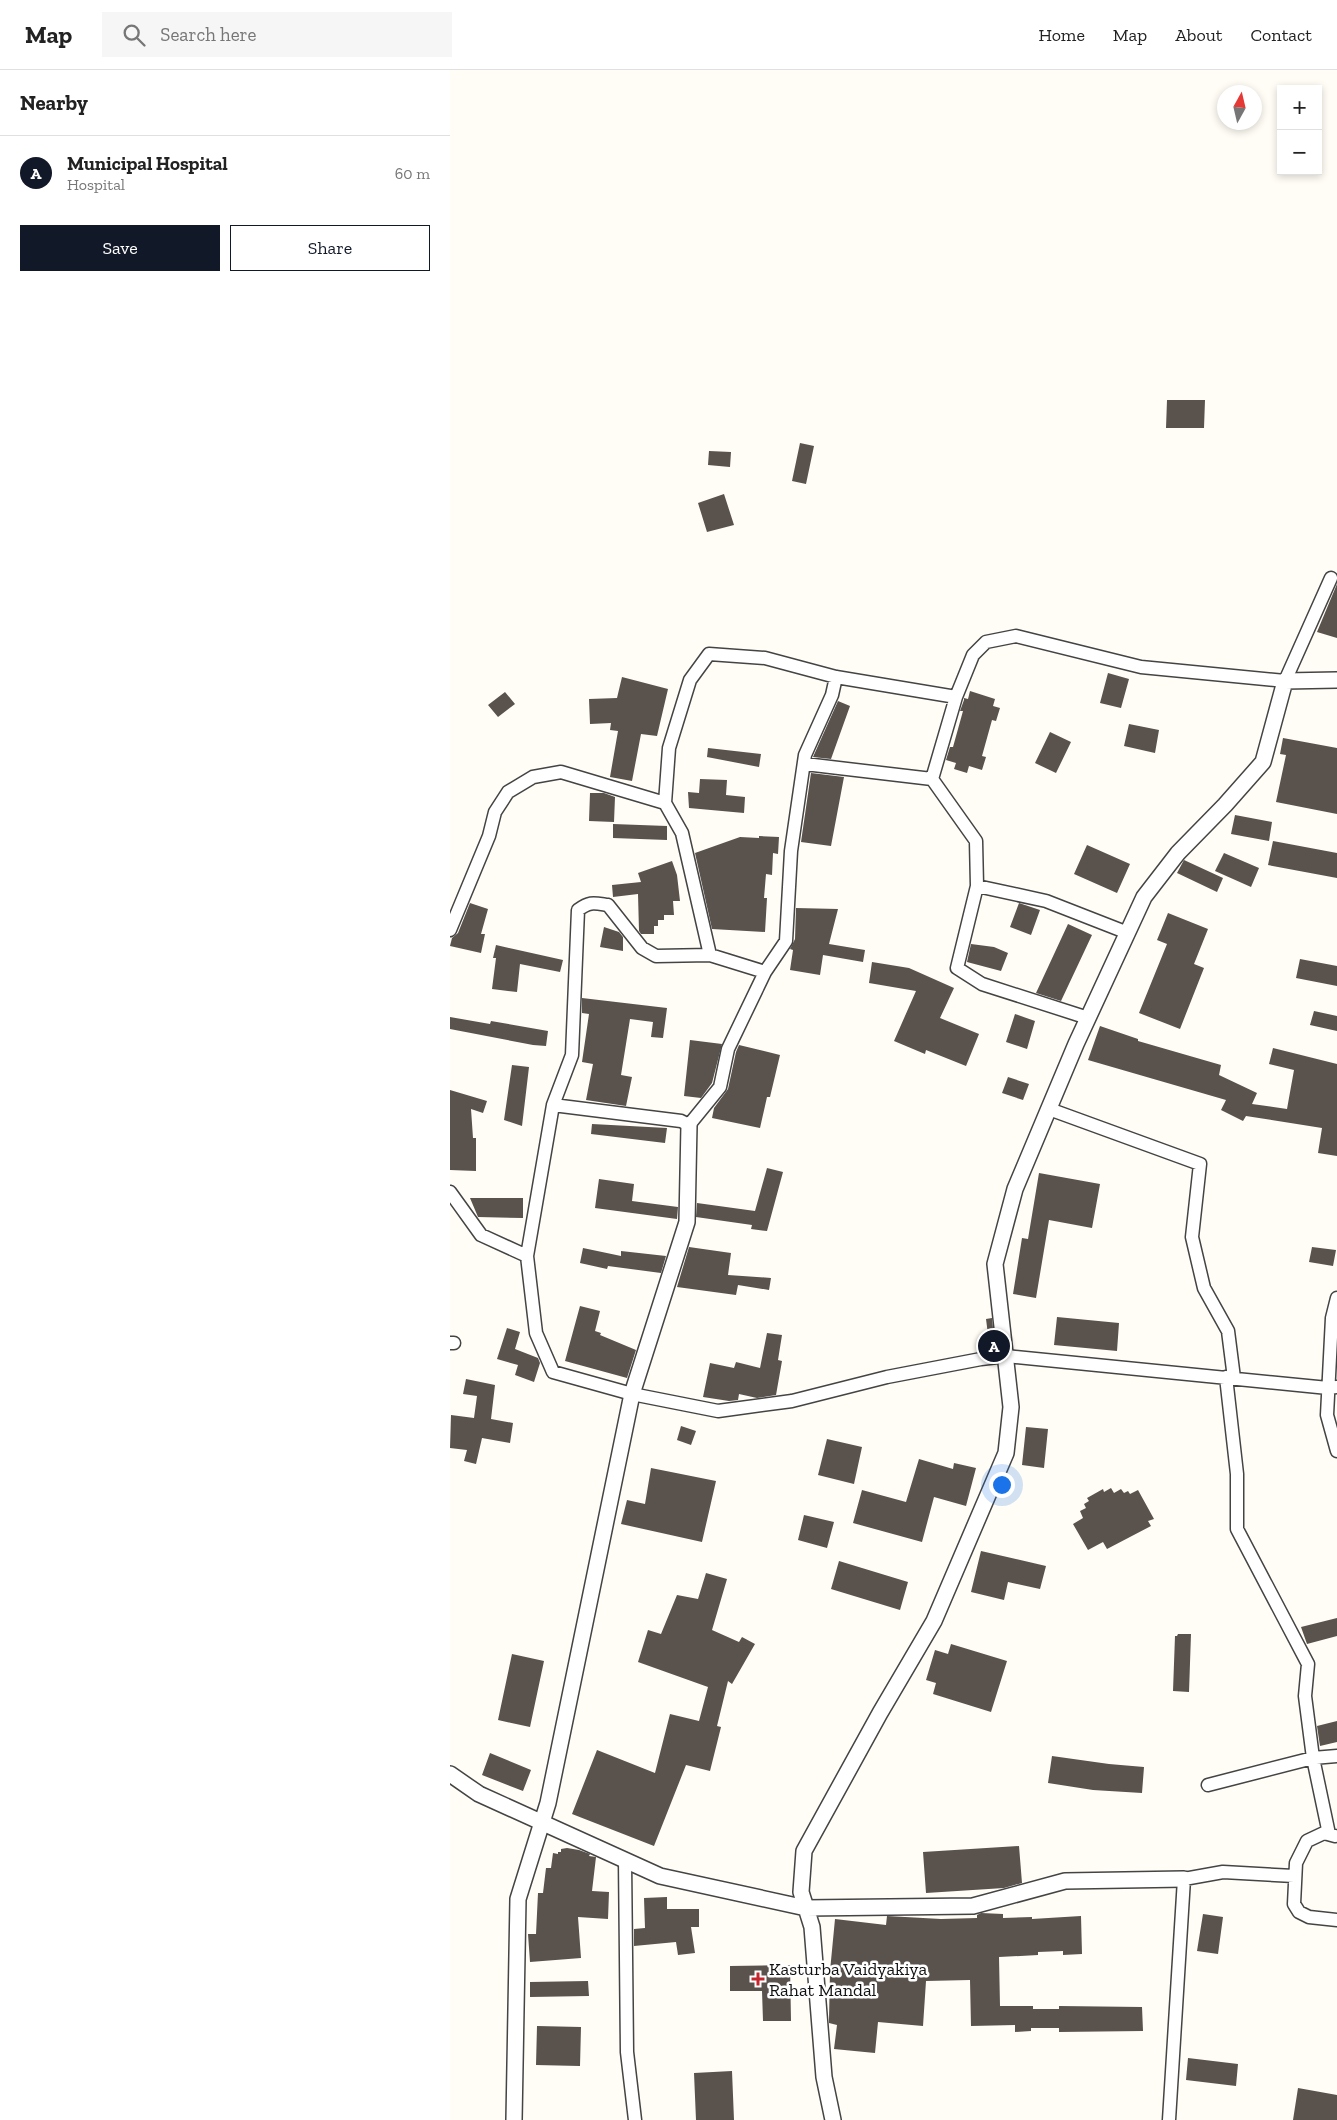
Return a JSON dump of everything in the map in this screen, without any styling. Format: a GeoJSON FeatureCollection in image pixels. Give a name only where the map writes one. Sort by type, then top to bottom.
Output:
{"type":"FeatureCollection","features":[{"type":"Feature","properties":{"kind":"street"},"geometry":{"type":"LineString","coordinates":[[833,2120],[824,2077],[812,1927],[801,1892],[804,1851],[880,1713],[934,1621],[1006,1453],[1011,1407],[995,1264],[1015,1189],[1088,1018],[1144,897],[1178,853],[1225,805],[1263,762],[1285,681],[1332,578]]}},
{"type":"Feature","properties":{"kind":"street"},"geometry":{"type":"LineString","coordinates":[[932,779],[956,697],[973,655],[986,642],[1016,636],[1141,667],[1285,681],[1337,680]]}},
{"type":"Feature","properties":{"kind":"street"},"geometry":{"type":"LineString","coordinates":[[710,955],[682,834],[665,803],[669,748],[690,680],[709,654],[765,658],[836,677],[956,697]]}},
{"type":"Feature","properties":{"kind":"street"},"geometry":{"type":"LineString","coordinates":[[514,2120],[518,1899],[548,1803],[632,1394],[687,1222],[689,1125],[720,1087],[728,1049],[765,972],[786,942],[791,851],[806,755],[832,695],[836,677]]}},
{"type":"Feature","properties":{"kind":"street"},"geometry":{"type":"LineString","coordinates":[[805,764],[932,779],[976,841],[978,886],[957,968],[982,984],[1088,1018]]}},
{"type":"Feature","properties":{"kind":"street"},"geometry":{"type":"LineString","coordinates":[[450,930],[489,836],[495,812],[508,792],[533,777],[561,772],[665,803]]}},
{"type":"Feature","properties":{"kind":"street"},"geometry":{"type":"LineString","coordinates":[[978,886],[1046,901],[1128,933]]}},
{"type":"Feature","properties":{"kind":"street"},"geometry":{"type":"LineString","coordinates":[[765,972],[710,955],[656,956],[642,948],[608,905],[589,902],[578,910],[572,1055],[553,1105],[527,1256],[536,1332],[553,1372],[632,1394],[718,1411],[792,1400],[887,1377],[981,1358],[1006,1356],[1333,1388]]}},
{"type":"Feature","properties":{"kind":"street"},"geometry":{"type":"LineString","coordinates":[[553,1105],[681,1121],[689,1125]]}},
{"type":"Feature","properties":{"kind":"street"},"geometry":{"type":"LineString","coordinates":[[1049,1109],[1200,1164],[1192,1237],[1204,1288],[1228,1331],[1237,1474],[1237,1529],[1308,1664],[1305,1696],[1314,1758],[1333,1835],[1324,1833],[1307,1841],[1296,1863],[1294,1904],[1299,1912],[1309,1917],[1337,1920]]}},
{"type":"Feature","properties":{"kind":"street"},"geometry":{"type":"LineString","coordinates":[[450,1192],[480,1235],[527,1256]]}},
{"type":"Feature","properties":{"kind":"street"},"geometry":{"type":"LineString","coordinates":[[1337,1298],[1332,1318],[1333,1388],[1327,1415],[1337,1451]]}},
{"type":"Feature","properties":{"kind":"street"},"geometry":{"type":"LineString","coordinates":[[1208,1785],[1314,1758],[1337,1756]]}},
{"type":"Feature","properties":{"kind":"street"},"geometry":{"type":"LineString","coordinates":[[450,1774],[479,1794],[660,1876],[806,1908],[973,1906],[1065,1880],[1184,1879],[1223,1872],[1294,1876]]}},
{"type":"Feature","properties":{"kind":"street"},"geometry":{"type":"LineString","coordinates":[[625,1860],[627,2052],[635,2120]]}},
{"type":"Feature","properties":{"kind":"street"},"geometry":{"type":"LineString","coordinates":[[1168,2120],[1184,1879]]}},
{"type":"Feature","properties":{"kind":"building"},"geometry":{"type":"Polygon","coordinates":[[[1167,400],[1205,400],[1204,428],[1166,428],[1167,400]]]}},
{"type":"Feature","properties":{"kind":"building"},"geometry":{"type":"Polygon","coordinates":[[[800,443],[814,446],[806,484],[792,481],[800,443]]]}},
{"type":"Feature","properties":{"kind":"building"},"geometry":{"type":"Polygon","coordinates":[[[709,451],[731,452],[730,467],[708,465],[709,451]]]}},
{"type":"Feature","properties":{"kind":"building"},"geometry":{"type":"Polygon","coordinates":[[[724,494],[734,525],[707,532],[698,503],[724,494]]]}},
{"type":"Feature","properties":{"kind":"building"},"geometry":{"type":"Polygon","coordinates":[[[1337,584],[1337,638],[1317,632],[1337,584]]]}},
{"type":"Feature","properties":{"kind":"building"},"geometry":{"type":"Polygon","coordinates":[[[1108,673],[1129,679],[1121,708],[1100,703],[1108,673]]]}},
{"type":"Feature","properties":{"kind":"building"},"geometry":{"type":"Polygon","coordinates":[[[622,677],[668,689],[657,736],[641,734],[632,781],[610,777],[618,731],[610,730],[611,723],[590,724],[589,699],[617,698],[622,677]]]}},
{"type":"Feature","properties":{"kind":"building"},"geometry":{"type":"Polygon","coordinates":[[[970,691],[995,699],[993,706],[1000,708],[996,721],[992,720],[982,756],[986,757],[982,770],[969,766],[967,773],[954,769],[956,763],[946,760],[950,747],[953,747],[963,711],[960,711],[964,698],[968,699],[970,691]]]}},
{"type":"Feature","properties":{"kind":"building"},"geometry":{"type":"Polygon","coordinates":[[[505,692],[515,704],[498,717],[488,705],[505,692]]]}},
{"type":"Feature","properties":{"kind":"building"},"geometry":{"type":"Polygon","coordinates":[[[838,701],[850,706],[831,759],[813,757],[838,701]]]}},
{"type":"Feature","properties":{"kind":"building"},"geometry":{"type":"Polygon","coordinates":[[[1129,724],[1159,730],[1155,753],[1124,746],[1129,724]]]}},
{"type":"Feature","properties":{"kind":"building"},"geometry":{"type":"Polygon","coordinates":[[[1050,732],[1071,742],[1056,773],[1035,763],[1050,732]]]}},
{"type":"Feature","properties":{"kind":"building"},"geometry":{"type":"Polygon","coordinates":[[[1283,738],[1337,748],[1337,814],[1276,802],[1286,755],[1280,754],[1283,738]]]}},
{"type":"Feature","properties":{"kind":"building"},"geometry":{"type":"Polygon","coordinates":[[[708,748],[761,754],[759,767],[707,757],[708,748]]]}},
{"type":"Feature","properties":{"kind":"building"},"geometry":{"type":"Polygon","coordinates":[[[811,773],[844,777],[831,846],[801,842],[811,773]]]}},
{"type":"Feature","properties":{"kind":"building"},"geometry":{"type":"Polygon","coordinates":[[[700,779],[727,780],[726,795],[745,797],[744,813],[689,808],[688,792],[699,793],[700,779]]]}},
{"type":"Feature","properties":{"kind":"building"},"geometry":{"type":"Polygon","coordinates":[[[590,793],[604,793],[615,797],[614,822],[589,821],[590,793]]]}},
{"type":"Feature","properties":{"kind":"building"},"geometry":{"type":"Polygon","coordinates":[[[1235,815],[1272,822],[1269,841],[1231,834],[1235,815]]]}},
{"type":"Feature","properties":{"kind":"building"},"geometry":{"type":"Polygon","coordinates":[[[613,824],[667,826],[667,840],[613,838],[613,824]]]}},
{"type":"Feature","properties":{"kind":"building"},"geometry":{"type":"Polygon","coordinates":[[[759,836],[779,837],[778,854],[773,853],[772,875],[766,874],[764,898],[767,898],[765,932],[712,929],[695,853],[740,837],[759,838],[759,836]]]}},
{"type":"Feature","properties":{"kind":"building"},"geometry":{"type":"Polygon","coordinates":[[[1273,841],[1337,853],[1337,878],[1268,865],[1273,841]]]}},
{"type":"Feature","properties":{"kind":"building"},"geometry":{"type":"Polygon","coordinates":[[[1087,845],[1130,864],[1117,893],[1074,874],[1087,845]]]}},
{"type":"Feature","properties":{"kind":"building"},"geometry":{"type":"Polygon","coordinates":[[[1224,853],[1259,868],[1251,887],[1215,871],[1224,853]]]}},
{"type":"Feature","properties":{"kind":"building"},"geometry":{"type":"Polygon","coordinates":[[[1184,860],[1223,878],[1217,892],[1177,873],[1184,860]]]}},
{"type":"Feature","properties":{"kind":"building"},"geometry":{"type":"Polygon","coordinates":[[[672,861],[677,875],[680,901],[673,901],[674,915],[664,915],[664,920],[658,920],[658,926],[654,926],[654,934],[641,934],[639,931],[638,894],[613,897],[612,885],[641,882],[638,873],[672,861]]]}},
{"type":"Feature","properties":{"kind":"building"},"geometry":{"type":"Polygon","coordinates":[[[470,903],[488,909],[481,934],[485,934],[481,953],[450,946],[452,938],[458,933],[470,903]]]}},
{"type":"Feature","properties":{"kind":"building"},"geometry":{"type":"Polygon","coordinates":[[[1019,903],[1040,910],[1031,935],[1010,927],[1019,903]]]}},
{"type":"Feature","properties":{"kind":"building"},"geometry":{"type":"Polygon","coordinates":[[[796,908],[838,909],[829,944],[865,950],[863,962],[823,955],[820,975],[790,970],[793,950],[790,949],[795,939],[796,908]]]}},
{"type":"Feature","properties":{"kind":"building"},"geometry":{"type":"Polygon","coordinates":[[[1168,913],[1208,929],[1194,964],[1204,968],[1180,1029],[1139,1013],[1167,944],[1157,940],[1168,913]]]}},
{"type":"Feature","properties":{"kind":"building"},"geometry":{"type":"Polygon","coordinates":[[[1068,924],[1092,935],[1061,1001],[1036,993],[1068,924]]]}},
{"type":"Feature","properties":{"kind":"building"},"geometry":{"type":"Polygon","coordinates":[[[604,927],[619,932],[623,937],[623,951],[600,947],[604,927]]]}},
{"type":"Feature","properties":{"kind":"building"},"geometry":{"type":"Polygon","coordinates":[[[971,944],[994,947],[1008,953],[1001,971],[967,962],[971,944]]]}},
{"type":"Feature","properties":{"kind":"building"},"geometry":{"type":"Polygon","coordinates":[[[496,945],[563,960],[560,972],[520,964],[517,992],[492,989],[496,958],[493,958],[496,945]]]}},
{"type":"Feature","properties":{"kind":"building"},"geometry":{"type":"Polygon","coordinates":[[[1300,959],[1337,966],[1337,986],[1296,978],[1300,959]]]}},
{"type":"Feature","properties":{"kind":"building"},"geometry":{"type":"Polygon","coordinates":[[[872,962],[909,968],[954,988],[940,1018],[979,1034],[966,1066],[926,1050],[925,1054],[894,1041],[916,991],[869,983],[872,962]]]}},
{"type":"Feature","properties":{"kind":"building"},"geometry":{"type":"Polygon","coordinates":[[[582,998],[667,1008],[663,1038],[651,1037],[653,1022],[630,1019],[621,1075],[632,1077],[626,1106],[586,1100],[593,1064],[582,1062],[589,1014],[582,1013],[582,998]]]}},
{"type":"Feature","properties":{"kind":"building"},"geometry":{"type":"Polygon","coordinates":[[[1314,1011],[1337,1016],[1337,1031],[1310,1025],[1314,1011]]]}},
{"type":"Feature","properties":{"kind":"building"},"geometry":{"type":"Polygon","coordinates":[[[1015,1014],[1035,1021],[1027,1049],[1006,1042],[1015,1014]]]}},
{"type":"Feature","properties":{"kind":"building"},"geometry":{"type":"Polygon","coordinates":[[[450,1017],[490,1024],[491,1021],[548,1031],[546,1046],[450,1029],[450,1017]]]}},
{"type":"Feature","properties":{"kind":"building"},"geometry":{"type":"Polygon","coordinates":[[[1100,1026],[1138,1039],[1138,1041],[1221,1065],[1219,1075],[1257,1093],[1252,1104],[1287,1109],[1294,1070],[1269,1064],[1273,1048],[1337,1064],[1337,1156],[1318,1153],[1322,1128],[1246,1116],[1243,1121],[1221,1110],[1226,1100],[1088,1060],[1100,1026]]]}},
{"type":"Feature","properties":{"kind":"building"},"geometry":{"type":"Polygon","coordinates":[[[690,1040],[722,1044],[712,1083],[701,1098],[684,1096],[690,1040]]]}},
{"type":"Feature","properties":{"kind":"building"},"geometry":{"type":"Polygon","coordinates":[[[739,1045],[780,1055],[760,1128],[712,1118],[714,1108],[728,1089],[739,1045]]]}},
{"type":"Feature","properties":{"kind":"building"},"geometry":{"type":"Polygon","coordinates":[[[512,1065],[529,1067],[522,1126],[504,1120],[512,1065]]]}},
{"type":"Feature","properties":{"kind":"building"},"geometry":{"type":"Polygon","coordinates":[[[1008,1077],[1029,1084],[1023,1100],[1002,1093],[1008,1077]]]}},
{"type":"Feature","properties":{"kind":"building"},"geometry":{"type":"Polygon","coordinates":[[[450,1090],[487,1101],[483,1113],[471,1109],[473,1138],[476,1138],[476,1171],[450,1170],[450,1090]]]}},
{"type":"Feature","properties":{"kind":"building"},"geometry":{"type":"Polygon","coordinates":[[[592,1124],[667,1128],[665,1143],[591,1134],[592,1124]]]}},
{"type":"Feature","properties":{"kind":"building"},"geometry":{"type":"Polygon","coordinates":[[[767,1168],[783,1172],[767,1231],[751,1229],[752,1225],[696,1217],[697,1203],[755,1211],[767,1168]]]}},
{"type":"Feature","properties":{"kind":"building"},"geometry":{"type":"Polygon","coordinates":[[[1039,1173],[1100,1184],[1092,1228],[1049,1220],[1036,1298],[1013,1294],[1022,1238],[1028,1239],[1039,1173]]]}},
{"type":"Feature","properties":{"kind":"building"},"geometry":{"type":"Polygon","coordinates":[[[599,1179],[634,1184],[632,1201],[678,1207],[677,1219],[595,1208],[599,1179]]]}},
{"type":"Feature","properties":{"kind":"building"},"geometry":{"type":"Polygon","coordinates":[[[470,1198],[523,1198],[523,1218],[478,1217],[470,1198]]]}},
{"type":"Feature","properties":{"kind":"building"},"geometry":{"type":"Polygon","coordinates":[[[689,1247],[731,1253],[728,1275],[771,1278],[769,1290],[738,1285],[736,1295],[677,1287],[689,1247]]]}},
{"type":"Feature","properties":{"kind":"building"},"geometry":{"type":"Polygon","coordinates":[[[1312,1247],[1336,1250],[1333,1266],[1309,1262],[1312,1247]]]}},
{"type":"Feature","properties":{"kind":"building"},"geometry":{"type":"Polygon","coordinates":[[[583,1248],[621,1256],[621,1251],[666,1256],[661,1273],[608,1266],[607,1269],[580,1263],[583,1248]]]}},
{"type":"Feature","properties":{"kind":"building"},"geometry":{"type":"Polygon","coordinates":[[[580,1306],[600,1311],[595,1331],[601,1333],[600,1335],[636,1350],[627,1378],[565,1361],[580,1306]]]}},
{"type":"Feature","properties":{"kind":"building"},"geometry":{"type":"Polygon","coordinates":[[[1057,1317],[1119,1323],[1117,1351],[1054,1345],[1057,1317]]]}},
{"type":"Feature","properties":{"kind":"building"},"geometry":{"type":"Polygon","coordinates":[[[992,1318],[995,1349],[990,1350],[986,1319],[992,1318]]]}},
{"type":"Feature","properties":{"kind":"building"},"geometry":{"type":"Polygon","coordinates":[[[507,1328],[520,1332],[515,1349],[538,1358],[540,1363],[534,1382],[515,1375],[518,1365],[497,1359],[507,1328]]]}},
{"type":"Feature","properties":{"kind":"building"},"geometry":{"type":"Polygon","coordinates":[[[767,1333],[782,1335],[778,1360],[782,1361],[776,1395],[757,1398],[739,1394],[738,1400],[729,1401],[703,1397],[710,1363],[734,1368],[736,1362],[760,1368],[767,1333]]]}},
{"type":"Feature","properties":{"kind":"building"},"geometry":{"type":"Polygon","coordinates":[[[466,1379],[495,1385],[491,1419],[513,1423],[510,1443],[482,1438],[476,1464],[464,1461],[467,1450],[450,1448],[451,1415],[474,1418],[477,1396],[463,1394],[466,1379]]]}},
{"type":"Feature","properties":{"kind":"building"},"geometry":{"type":"Polygon","coordinates":[[[681,1426],[696,1431],[691,1445],[677,1440],[681,1426]]]}},
{"type":"Feature","properties":{"kind":"building"},"geometry":{"type":"Polygon","coordinates":[[[1026,1427],[1048,1429],[1044,1468],[1022,1465],[1026,1427]]]}},
{"type":"Feature","properties":{"kind":"building"},"geometry":{"type":"Polygon","coordinates":[[[827,1439],[862,1447],[854,1484],[818,1475],[827,1439]]]}},
{"type":"Feature","properties":{"kind":"building"},"geometry":{"type":"Polygon","coordinates":[[[919,1459],[953,1469],[954,1463],[976,1468],[966,1506],[934,1497],[922,1542],[853,1523],[862,1490],[906,1502],[919,1459]]]}},
{"type":"Feature","properties":{"kind":"building"},"geometry":{"type":"Polygon","coordinates":[[[651,1468],[716,1481],[702,1542],[621,1524],[627,1500],[645,1504],[651,1468]]]}},
{"type":"Feature","properties":{"kind":"building"},"geometry":{"type":"Polygon","coordinates":[[[1111,1488],[1114,1493],[1121,1489],[1124,1493],[1128,1491],[1130,1494],[1138,1490],[1154,1519],[1148,1521],[1151,1526],[1107,1549],[1103,1542],[1088,1550],[1073,1524],[1083,1518],[1080,1511],[1086,1508],[1084,1504],[1089,1501],[1087,1498],[1103,1489],[1104,1492],[1111,1488]]]}},
{"type":"Feature","properties":{"kind":"building"},"geometry":{"type":"Polygon","coordinates":[[[804,1515],[834,1522],[827,1548],[798,1540],[804,1515]]]}},
{"type":"Feature","properties":{"kind":"building"},"geometry":{"type":"Polygon","coordinates":[[[981,1551],[1046,1566],[1040,1589],[1008,1582],[1004,1600],[971,1592],[981,1551]]]}},
{"type":"Feature","properties":{"kind":"building"},"geometry":{"type":"Polygon","coordinates":[[[839,1561],[908,1582],[900,1610],[831,1589],[839,1561]]]}},
{"type":"Feature","properties":{"kind":"building"},"geometry":{"type":"Polygon","coordinates":[[[706,1573],[727,1579],[712,1630],[739,1642],[742,1637],[755,1644],[732,1684],[728,1681],[717,1726],[721,1727],[710,1771],[686,1765],[654,1846],[572,1814],[597,1750],[655,1773],[670,1714],[699,1721],[708,1687],[638,1662],[648,1630],[661,1634],[677,1595],[698,1599],[706,1573]]]}},
{"type":"Feature","properties":{"kind":"building"},"geometry":{"type":"Polygon","coordinates":[[[1337,1618],[1337,1636],[1307,1644],[1301,1627],[1337,1618]]]}},
{"type":"Feature","properties":{"kind":"building"},"geometry":{"type":"Polygon","coordinates":[[[1178,1634],[1191,1634],[1189,1692],[1173,1691],[1175,1636],[1178,1634]]]}},
{"type":"Feature","properties":{"kind":"building"},"geometry":{"type":"Polygon","coordinates":[[[951,1644],[1007,1661],[991,1712],[933,1694],[936,1683],[926,1680],[935,1650],[948,1654],[951,1644]]]}},
{"type":"Feature","properties":{"kind":"building"},"geometry":{"type":"Polygon","coordinates":[[[512,1654],[544,1661],[530,1727],[498,1720],[512,1654]]]}},
{"type":"Feature","properties":{"kind":"building"},"geometry":{"type":"Polygon","coordinates":[[[1337,1721],[1337,1742],[1320,1746],[1317,1726],[1337,1721]]]}},
{"type":"Feature","properties":{"kind":"building"},"geometry":{"type":"Polygon","coordinates":[[[490,1753],[531,1770],[523,1791],[482,1775],[490,1753]]]}},
{"type":"Feature","properties":{"kind":"building"},"geometry":{"type":"Polygon","coordinates":[[[1052,1756],[1144,1767],[1142,1793],[1093,1790],[1048,1783],[1052,1756]]]}},
{"type":"Feature","properties":{"kind":"building"},"geometry":{"type":"Polygon","coordinates":[[[1019,1846],[1022,1883],[1004,1888],[926,1893],[923,1852],[1019,1846]]]}},
{"type":"Feature","properties":{"kind":"building"},"geometry":{"type":"Polygon","coordinates":[[[561,1849],[579,1850],[590,1854],[589,1856],[596,1857],[592,1891],[609,1892],[608,1919],[578,1917],[581,1958],[530,1962],[528,1934],[536,1934],[538,1893],[543,1893],[546,1868],[551,1868],[553,1853],[558,1854],[558,1852],[561,1852],[561,1849]]]}},
{"type":"Feature","properties":{"kind":"building"},"geometry":{"type":"Polygon","coordinates":[[[667,1897],[667,1909],[699,1909],[699,1927],[691,1927],[695,1953],[678,1955],[676,1942],[634,1946],[634,1929],[645,1928],[644,1898],[667,1897]]]}},
{"type":"Feature","properties":{"kind":"building"},"geometry":{"type":"Polygon","coordinates":[[[981,1913],[1003,1914],[1003,1918],[1032,1917],[1032,1919],[1081,1916],[1082,1954],[1063,1955],[1063,1951],[1038,1952],[1038,1955],[999,1957],[1000,2006],[1033,2006],[1033,2009],[1059,2009],[1059,2006],[1142,2007],[1143,2031],[1059,2032],[1059,2028],[1031,2028],[1031,2031],[1015,2032],[1015,2025],[971,2026],[970,1980],[926,1981],[923,2026],[878,2022],[875,2053],[834,2049],[837,2025],[829,2023],[829,2019],[830,1971],[835,1919],[886,1925],[887,1916],[941,1919],[977,1918],[977,1915],[981,1913]]]}},
{"type":"Feature","properties":{"kind":"building"},"geometry":{"type":"Polygon","coordinates":[[[1203,1914],[1223,1917],[1218,1954],[1197,1951],[1203,1914]]]}},
{"type":"Feature","properties":{"kind":"building"},"geometry":{"type":"Polygon","coordinates":[[[790,1965],[791,2021],[763,2021],[762,1991],[730,1991],[730,1966],[790,1965]]]}},
{"type":"Feature","properties":{"kind":"building"},"geometry":{"type":"Polygon","coordinates":[[[588,1981],[589,1996],[530,1997],[530,1982],[588,1981]]]}},
{"type":"Feature","properties":{"kind":"building"},"geometry":{"type":"Polygon","coordinates":[[[537,2026],[581,2027],[580,2066],[536,2065],[537,2026]]]}},
{"type":"Feature","properties":{"kind":"building"},"geometry":{"type":"Polygon","coordinates":[[[1188,2058],[1238,2064],[1236,2086],[1186,2080],[1188,2058]]]}},
{"type":"Feature","properties":{"kind":"building"},"geometry":{"type":"Polygon","coordinates":[[[732,2071],[734,2120],[696,2120],[694,2073],[732,2071]]]}},
{"type":"Feature","properties":{"kind":"building"},"geometry":{"type":"Polygon","coordinates":[[[1298,2088],[1337,2095],[1337,2120],[1293,2120],[1298,2088]]]}},
{"type":"Feature","properties":{"kind":"place","name":"Municipal Hospital"},"geometry":{"type":"Point","coordinates":[994,1346]}},
{"type":"Feature","properties":{"kind":"place","name":"Kasturba Vaidyakiya Rahat Mandal"},"geometry":{"type":"Point","coordinates":[758,1979]}}]}
